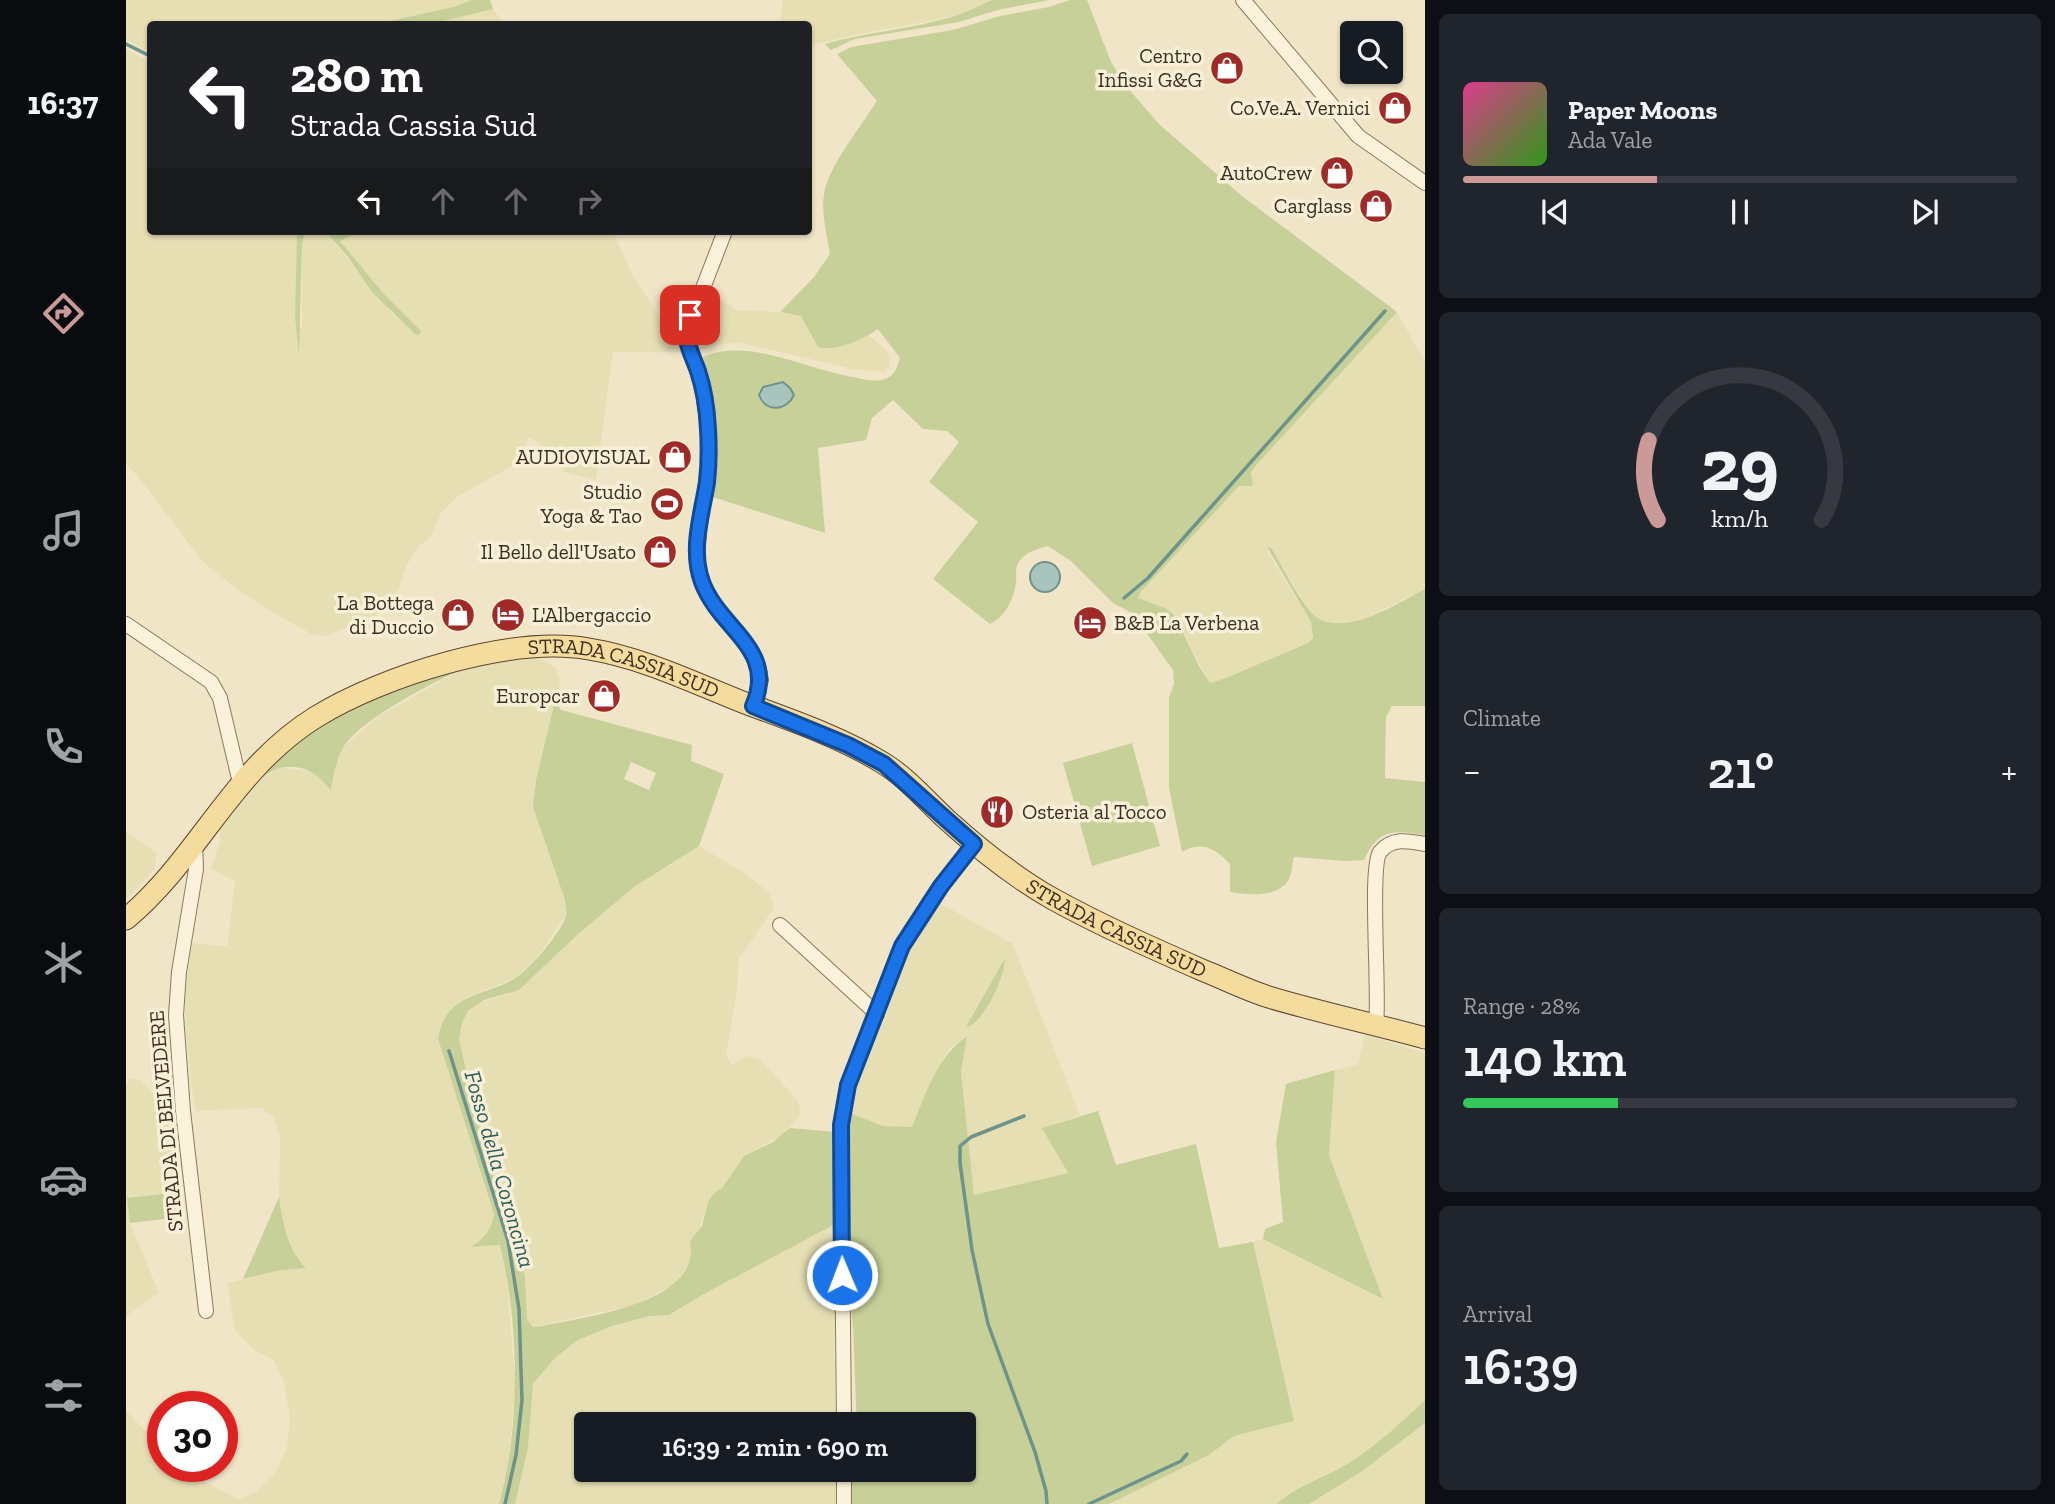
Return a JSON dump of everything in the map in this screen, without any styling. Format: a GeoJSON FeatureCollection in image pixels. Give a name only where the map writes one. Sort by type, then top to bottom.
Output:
{"type":"FeatureCollection","features":[{"type":"Feature","properties":{"kind":"main road","name":"STRADA CASSIA SUD"},"geometry":{"type":"LineString","coordinates":[[126,919],[159,888],[240,783],[300,728],[355,696],[410,675],[516,649],[559,646],[599,651],[655,667],[848,745],[884,764],[974,844],[1041,891],[1157,951],[1266,996],[1425,1038]]}},
{"type":"Feature","properties":{"kind":"street"},"geometry":{"type":"LineString","coordinates":[[1245,1],[1358,136],[1425,183]]}},
{"type":"Feature","properties":{"kind":"street"},"geometry":{"type":"LineString","coordinates":[[723,235],[686,332],[703,391],[708,429],[708,470],[698,531],[697,559],[707,593],[721,615],[747,645],[758,664],[761,680],[753,706]]}},
{"type":"Feature","properties":{"kind":"street"},"geometry":{"type":"LineString","coordinates":[[126,624],[211,682],[220,698],[240,783]]}},
{"type":"Feature","properties":{"kind":"street"},"geometry":{"type":"LineString","coordinates":[[1376,1025],[1377,861],[1383,850],[1396,842],[1425,844]]}},
{"type":"Feature","properties":{"kind":"street","name":"STRADA DI BELVEDERE"},"geometry":{"type":"LineString","coordinates":[[195,844],[196,869],[179,972],[176,1015],[183,1111],[206,1311]]}},
{"type":"Feature","properties":{"kind":"street"},"geometry":{"type":"LineString","coordinates":[[844,1412],[841,1125],[848,1085],[902,946],[941,886],[974,844]]}},
{"type":"Feature","properties":{"kind":"street"},"geometry":{"type":"LineString","coordinates":[[780,925],[877,1014]]}},
{"type":"Feature","properties":{"kind":"street"},"geometry":{"type":"LineString","coordinates":[[844,1482],[844,1504]]}},
{"type":"Feature","properties":{"kind":"shaded area"},"geometry":{"type":"Polygon","coordinates":[[[126,0],[472,0],[390,21],[147,21],[147,50],[126,40],[126,0]]]}},
{"type":"Feature","properties":{"kind":"shaded area"},"geometry":{"type":"Polygon","coordinates":[[[783,0],[992,0],[962,13],[936,20],[812,45],[812,21],[780,21],[783,0]]]}},
{"type":"Feature","properties":{"kind":"shaded area"},"geometry":{"type":"Polygon","coordinates":[[[493,9],[502,21],[439,21],[493,9]]]}},
{"type":"Feature","properties":{"kind":"shaded area"},"geometry":{"type":"Polygon","coordinates":[[[126,49],[147,60],[147,235],[297,235],[295,316],[302,329],[304,235],[328,235],[395,317],[421,331],[383,293],[340,240],[351,235],[615,235],[632,274],[683,352],[613,352],[596,480],[564,472],[552,453],[529,437],[517,463],[457,497],[441,513],[431,537],[420,545],[406,566],[395,600],[389,607],[371,618],[325,636],[313,635],[272,612],[239,591],[203,562],[126,464],[126,49]]]}},
{"type":"Feature","properties":{"kind":"shaded area"},"geometry":{"type":"Polygon","coordinates":[[[720,299],[737,310],[801,316],[844,345],[869,335],[888,352],[890,365],[884,372],[853,369],[740,343],[716,344],[697,351],[693,334],[696,322],[720,299]]]}},
{"type":"Feature","properties":{"kind":"shaded area"},"geometry":{"type":"Polygon","coordinates":[[[1397,312],[1425,362],[1425,589],[1368,617],[1345,624],[1332,624],[1310,612],[1272,549],[1267,547],[1311,622],[1313,637],[1308,643],[1210,683],[1179,623],[1165,608],[1138,598],[1140,593],[1239,486],[1252,480],[1251,472],[1259,462],[1397,312]]]}},
{"type":"Feature","properties":{"kind":"shaded area"},"geometry":{"type":"Polygon","coordinates":[[[511,657],[540,658],[556,668],[560,682],[536,780],[533,807],[565,900],[566,915],[538,956],[516,978],[469,996],[453,1007],[438,1039],[494,1215],[486,1236],[472,1246],[500,1245],[506,1272],[516,1389],[506,1480],[499,1504],[126,1504],[126,1411],[147,1433],[147,1482],[204,1482],[239,1499],[256,1492],[274,1475],[287,1448],[290,1417],[283,1379],[273,1360],[253,1349],[235,1330],[227,1283],[276,1271],[306,1268],[296,1257],[283,1225],[279,1197],[280,1138],[274,1118],[261,1108],[196,1111],[191,1084],[185,990],[192,943],[227,946],[235,881],[211,869],[220,840],[220,828],[240,795],[271,772],[282,768],[313,771],[331,790],[337,761],[344,746],[377,717],[467,666],[511,657]]]}},
{"type":"Feature","properties":{"kind":"shaded area"},"geometry":{"type":"Polygon","coordinates":[[[126,831],[157,853],[154,870],[126,899],[126,831]]]}},
{"type":"Feature","properties":{"kind":"shaded area"},"geometry":{"type":"Polygon","coordinates":[[[699,846],[748,875],[770,894],[774,908],[739,959],[737,991],[726,1056],[732,1065],[746,1056],[758,1058],[798,1100],[801,1114],[783,1135],[744,1156],[722,1188],[714,1193],[708,1202],[689,1263],[676,1283],[635,1305],[533,1327],[526,1315],[525,1276],[484,1147],[459,1039],[462,1023],[476,1004],[519,990],[575,937],[634,887],[699,846]]]}},
{"type":"Feature","properties":{"kind":"shaded area"},"geometry":{"type":"Polygon","coordinates":[[[938,902],[1013,944],[1080,1115],[1052,1127],[1049,1140],[1068,1173],[974,1196],[961,1072],[966,1036],[950,1048],[937,1069],[912,1128],[883,1126],[852,1114],[858,1082],[896,976],[912,943],[938,902]],[[1005,959],[967,1027],[980,1017],[997,988],[1005,959]]]}},
{"type":"Feature","properties":{"kind":"shaded area"},"geometry":{"type":"Polygon","coordinates":[[[1365,1035],[1425,1053],[1425,1400],[1385,1438],[1346,1465],[1295,1491],[1277,1504],[1109,1504],[1209,1455],[1234,1436],[1294,1421],[1253,1242],[1263,1239],[1383,1299],[1329,1155],[1335,1070],[1358,1064],[1365,1035]]]}},
{"type":"Feature","properties":{"kind":"shaded area"},"geometry":{"type":"Polygon","coordinates":[[[130,1079],[139,1079],[165,1105],[173,1128],[178,1192],[127,1198],[130,1223],[159,1293],[126,1316],[126,1085],[130,1079]]]}},
{"type":"Feature","properties":{"kind":"shaded area"},"geometry":{"type":"Polygon","coordinates":[[[837,1223],[836,1412],[574,1412],[574,1482],[837,1482],[838,1504],[515,1504],[528,1448],[533,1384],[555,1358],[578,1340],[612,1326],[650,1316],[669,1315],[837,1223]]]}},
{"type":"Feature","properties":{"kind":"shaded area"},"geometry":{"type":"Polygon","coordinates":[[[1425,1423],[1425,1504],[1309,1504],[1361,1472],[1425,1423]]]}},
{"type":"Feature","properties":{"kind":"green space"},"geometry":{"type":"Polygon","coordinates":[[[472,0],[490,0],[493,9],[443,21],[390,21],[472,0]]]}},
{"type":"Feature","properties":{"kind":"green space"},"geometry":{"type":"Polygon","coordinates":[[[992,0],[1049,0],[998,10],[959,22],[855,39],[831,50],[825,44],[946,18],[992,0]]]}},
{"type":"Feature","properties":{"kind":"green space"},"geometry":{"type":"Polygon","coordinates":[[[1070,0],[1087,0],[1111,62],[1126,86],[1160,125],[1242,196],[1397,312],[1259,462],[1251,472],[1253,486],[1239,486],[1138,598],[1165,608],[1174,615],[1210,683],[1308,643],[1313,637],[1311,622],[1267,547],[1272,549],[1309,610],[1321,619],[1334,623],[1366,618],[1425,589],[1425,706],[1392,706],[1386,717],[1385,778],[1425,782],[1425,835],[1396,832],[1388,834],[1376,842],[1364,860],[1294,857],[1291,874],[1284,885],[1262,894],[1230,892],[1230,864],[1214,850],[1196,847],[1182,852],[1169,788],[1169,697],[1174,684],[1173,670],[1132,613],[1113,603],[1071,561],[1048,546],[1030,552],[1019,562],[1011,601],[1000,617],[990,624],[933,579],[978,522],[929,482],[959,442],[947,431],[923,429],[893,400],[872,418],[866,440],[818,448],[825,533],[713,497],[715,427],[710,394],[700,359],[717,352],[757,352],[875,381],[891,375],[900,358],[878,329],[849,344],[833,348],[818,347],[801,316],[780,312],[814,277],[830,254],[823,209],[827,183],[839,159],[877,101],[837,54],[851,47],[953,30],[1070,0]]]}},
{"type":"Feature","properties":{"kind":"green space"},"geometry":{"type":"Polygon","coordinates":[[[297,235],[304,235],[299,355],[295,316],[297,235]]]}},
{"type":"Feature","properties":{"kind":"green space"},"geometry":{"type":"Polygon","coordinates":[[[329,235],[353,235],[340,241],[383,293],[421,331],[420,334],[416,335],[372,292],[348,257],[329,235]]]}},
{"type":"Feature","properties":{"kind":"green space"},"geometry":{"type":"Polygon","coordinates":[[[467,666],[399,702],[365,725],[343,748],[338,758],[331,791],[313,773],[306,769],[290,767],[272,771],[257,783],[244,799],[240,795],[268,764],[332,716],[390,691],[467,666]]]}},
{"type":"Feature","properties":{"kind":"green space"},"geometry":{"type":"Polygon","coordinates":[[[555,701],[561,710],[692,745],[691,761],[724,774],[699,846],[634,887],[575,937],[519,990],[484,1000],[469,1010],[462,1023],[459,1039],[484,1147],[525,1276],[527,1320],[533,1327],[610,1312],[660,1293],[678,1280],[689,1262],[690,1241],[702,1226],[708,1202],[714,1193],[722,1188],[744,1156],[773,1142],[790,1128],[836,1132],[837,1223],[669,1315],[650,1316],[612,1326],[578,1340],[555,1358],[533,1384],[528,1448],[515,1504],[499,1504],[506,1474],[514,1409],[511,1308],[500,1245],[471,1247],[487,1233],[494,1214],[438,1039],[448,1013],[467,998],[514,979],[536,960],[566,916],[565,900],[533,807],[536,780],[555,701]],[[631,762],[624,779],[649,790],[656,773],[631,762]]]}},
{"type":"Feature","properties":{"kind":"green space"},"geometry":{"type":"Polygon","coordinates":[[[1132,743],[1160,846],[1092,866],[1063,763],[1132,743]]]}},
{"type":"Feature","properties":{"kind":"green space"},"geometry":{"type":"Polygon","coordinates":[[[1005,958],[1002,975],[987,1008],[973,1024],[966,1027],[1005,958]]]}},
{"type":"Feature","properties":{"kind":"green space"},"geometry":{"type":"Polygon","coordinates":[[[967,1036],[961,1072],[974,1195],[1068,1173],[1042,1128],[1098,1111],[1116,1165],[1196,1144],[1219,1248],[1253,1242],[1294,1421],[1234,1436],[1209,1455],[1109,1504],[849,1504],[849,1482],[976,1482],[976,1412],[856,1412],[846,1241],[845,1164],[852,1114],[883,1126],[912,1127],[939,1066],[967,1036]]]}},
{"type":"Feature","properties":{"kind":"green space"},"geometry":{"type":"Polygon","coordinates":[[[1335,1070],[1329,1155],[1383,1299],[1263,1239],[1265,1229],[1283,1222],[1276,1142],[1286,1084],[1335,1070]]]}},
{"type":"Feature","properties":{"kind":"green space"},"geometry":{"type":"Polygon","coordinates":[[[178,1192],[181,1217],[130,1223],[127,1198],[178,1192]]]}},
{"type":"Feature","properties":{"kind":"green space"},"geometry":{"type":"Polygon","coordinates":[[[279,1197],[290,1244],[306,1268],[276,1271],[243,1279],[279,1197]]]}},
{"type":"Feature","properties":{"kind":"green space"},"geometry":{"type":"Polygon","coordinates":[[[1425,1400],[1425,1423],[1361,1472],[1309,1504],[1277,1504],[1293,1492],[1359,1456],[1425,1400]]]}},
{"type":"Feature","properties":{"kind":"water"},"geometry":{"type":"Polygon","coordinates":[[[783,382],[794,395],[791,400],[782,407],[766,405],[759,395],[763,387],[783,382]]]}},
{"type":"Feature","properties":{"kind":"water"},"geometry":{"type":"Polygon","coordinates":[[[1045,562],[1056,566],[1060,577],[1056,588],[1045,592],[1034,588],[1030,577],[1034,566],[1045,562]]]}},
{"type":"Feature","properties":{"kind":"waterway"},"geometry":{"type":"LineString","coordinates":[[126,44],[147,54]]}},
{"type":"Feature","properties":{"kind":"waterway"},"geometry":{"type":"LineString","coordinates":[[1124,598],[1148,578],[1385,311]]}},
{"type":"Feature","properties":{"kind":"waterway","name":"Fosso della Coroncina"},"geometry":{"type":"LineString","coordinates":[[449,1051],[508,1241],[519,1309],[522,1400],[516,1455],[505,1504]]}},
{"type":"Feature","properties":{"kind":"waterway"},"geometry":{"type":"LineString","coordinates":[[1024,1116],[971,1137],[960,1146],[960,1163],[972,1250],[988,1324],[1035,1452],[1047,1504]]}},
{"type":"Feature","properties":{"kind":"waterway"},"geometry":{"type":"LineString","coordinates":[[1089,1504],[1181,1461],[1187,1454]]}},
{"type":"Feature","properties":{"kind":"place","name":"Centro Infissi G&G"},"geometry":{"type":"Point","coordinates":[1227,68]}},
{"type":"Feature","properties":{"kind":"place","name":"Co.Ve.A. Vernici"},"geometry":{"type":"Point","coordinates":[1395,108]}},
{"type":"Feature","properties":{"kind":"place","name":"AutoCrew"},"geometry":{"type":"Point","coordinates":[1337,173]}},
{"type":"Feature","properties":{"kind":"place","name":"Carglass"},"geometry":{"type":"Point","coordinates":[1376,206]}},
{"type":"Feature","properties":{"kind":"place","name":"AUDIOVISUAL"},"geometry":{"type":"Point","coordinates":[675,457]}},
{"type":"Feature","properties":{"kind":"place","name":"Studio Yoga & Tao"},"geometry":{"type":"Point","coordinates":[667,504]}},
{"type":"Feature","properties":{"kind":"place","name":"Il Bello dell'Usato"},"geometry":{"type":"Point","coordinates":[660,552]}},
{"type":"Feature","properties":{"kind":"place","name":"La Bottega di Duccio"},"geometry":{"type":"Point","coordinates":[458,615]}},
{"type":"Feature","properties":{"kind":"place","name":"L'Albergaccio"},"geometry":{"type":"Point","coordinates":[508,615]}},
{"type":"Feature","properties":{"kind":"place","name":"B&B La Verbena"},"geometry":{"type":"Point","coordinates":[1090,623]}},
{"type":"Feature","properties":{"kind":"place","name":"Europcar"},"geometry":{"type":"Point","coordinates":[604,696]}},
{"type":"Feature","properties":{"kind":"place","name":"Osteria al Tocco"},"geometry":{"type":"Point","coordinates":[997,812]}},
{"type":"Feature","properties":{"kind":"route"},"geometry":{"type":"LineString","coordinates":[[690,315],[686,336],[701,380],[708,429],[708,470],[698,539],[698,568],[707,593],[721,615],[747,645],[758,664],[760,689],[753,706],[872,756],[916,790],[974,844],[941,886],[902,946],[848,1085],[841,1125],[842,1275]]}}]}
